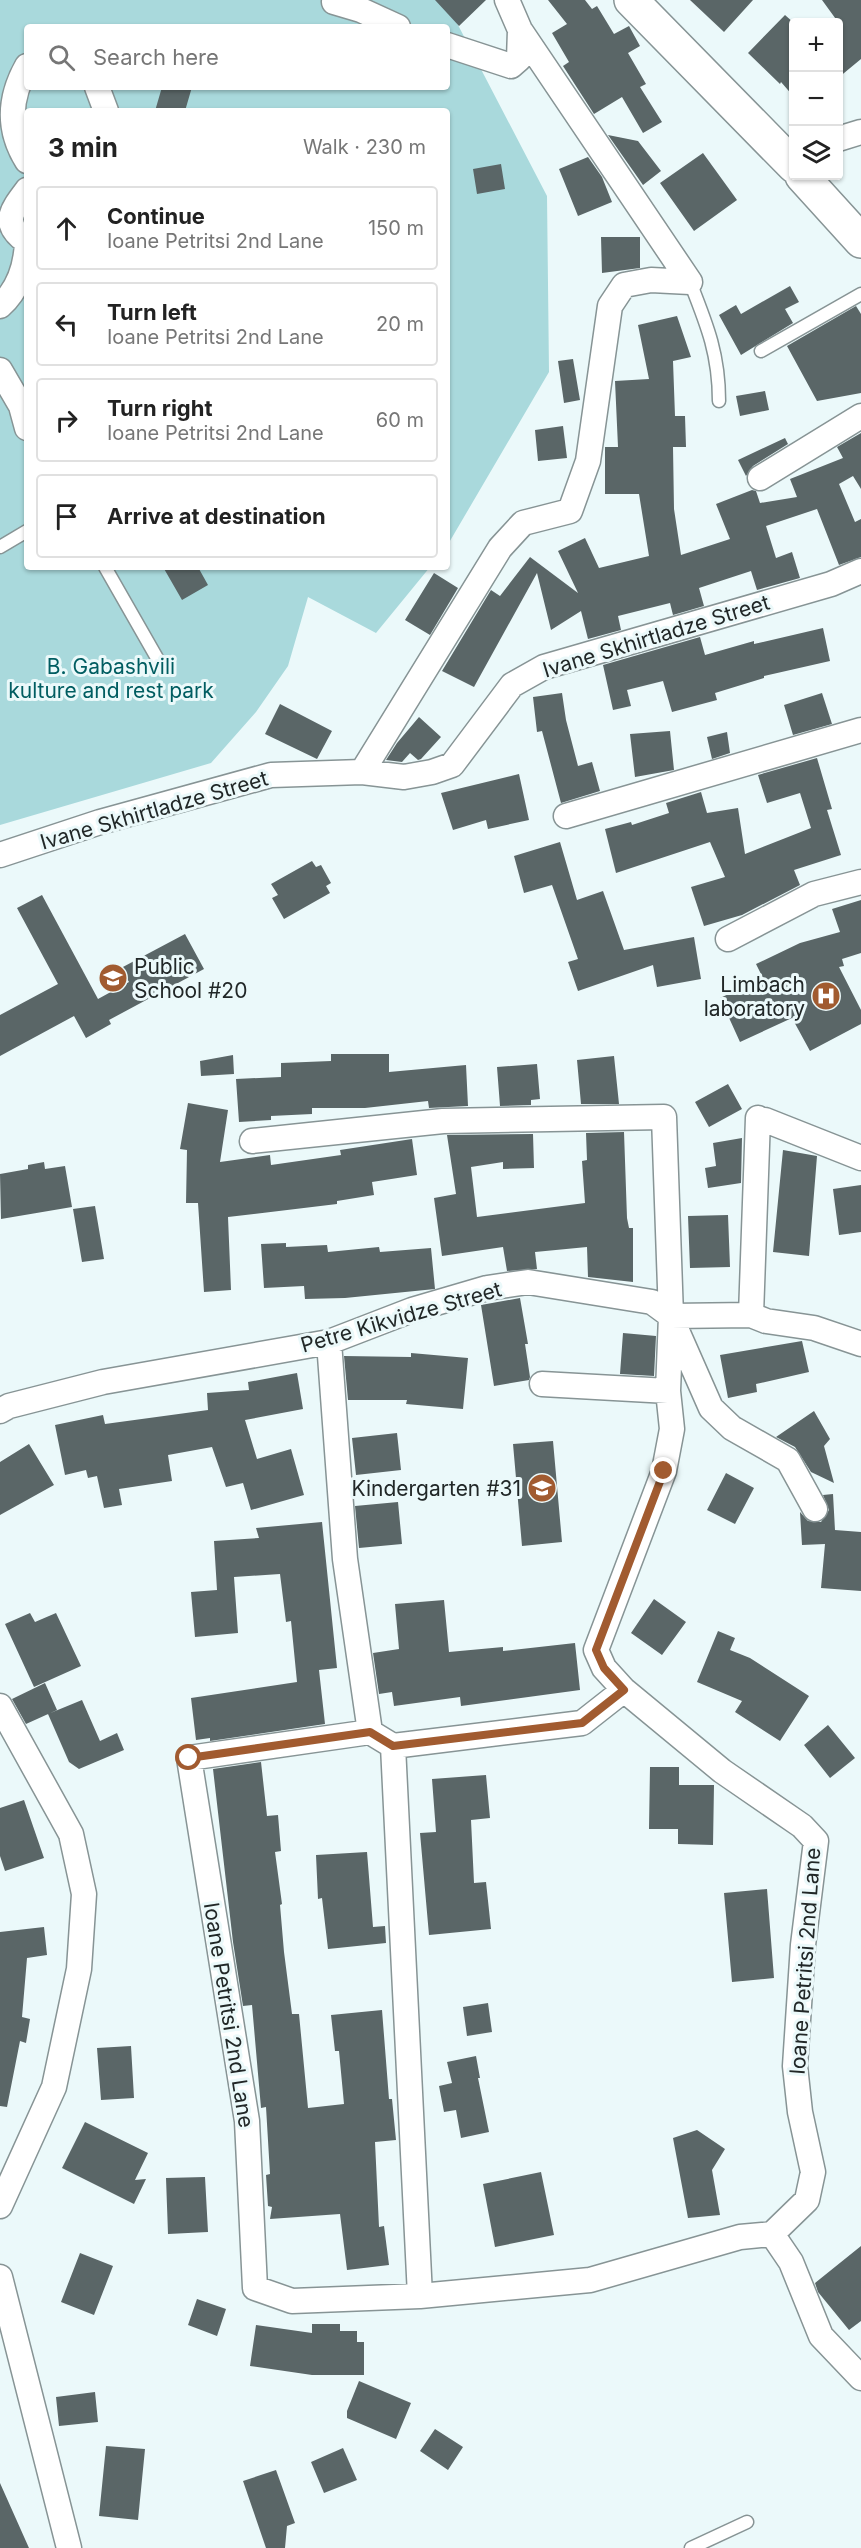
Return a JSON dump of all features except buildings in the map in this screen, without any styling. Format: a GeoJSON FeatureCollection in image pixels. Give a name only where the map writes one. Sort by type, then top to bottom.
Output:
{"type":"FeatureCollection","features":[{"type":"Feature","properties":{"kind":"main road"},"geometry":{"type":"LineString","coordinates":[[631,0],[789,161]]}},
{"type":"Feature","properties":{"kind":"main road"},"geometry":{"type":"LineString","coordinates":[[653,0],[789,137]]}},
{"type":"Feature","properties":{"kind":"main road"},"geometry":{"type":"LineString","coordinates":[[806,180],[861,241]]}},
{"type":"Feature","properties":{"kind":"main road"},"geometry":{"type":"LineString","coordinates":[[828,180],[861,217]]}},
{"type":"Feature","properties":{"kind":"street"},"geometry":{"type":"LineString","coordinates":[[507,0],[520,30],[690,282]]}},
{"type":"Feature","properties":{"kind":"street"},"geometry":{"type":"LineString","coordinates":[[334,2],[361,10],[391,24]]}},
{"type":"Feature","properties":{"kind":"street"},"geometry":{"type":"LineString","coordinates":[[450,46],[511,66],[519,59],[520,30]]}},
{"type":"Feature","properties":{"kind":"street"},"geometry":{"type":"LineString","coordinates":[[24,71],[6,104],[12,127],[24,154]]}},
{"type":"Feature","properties":{"kind":"street"},"geometry":{"type":"LineString","coordinates":[[98,90],[105,108]]}},
{"type":"Feature","properties":{"kind":"street"},"geometry":{"type":"LineString","coordinates":[[843,137],[861,132]]}},
{"type":"Feature","properties":{"kind":"street"},"geometry":{"type":"LineString","coordinates":[[24,194],[11,214],[12,226],[17,236],[24,240]]}},
{"type":"Feature","properties":{"kind":"street"},"geometry":{"type":"LineString","coordinates":[[0,306],[7,300],[24,269]]}},
{"type":"Feature","properties":{"kind":"street"},"geometry":{"type":"LineString","coordinates":[[362,772],[500,548],[523,523],[570,512],[588,461],[610,306],[619,292],[624,285],[651,280],[690,282]]}},
{"type":"Feature","properties":{"kind":"street"},"geometry":{"type":"LineString","coordinates":[[0,370],[21,406],[24,417]]}},
{"type":"Feature","properties":{"kind":"street"},"geometry":{"type":"LineString","coordinates":[[760,478],[861,416]]}},
{"type":"Feature","properties":{"kind":"street","name":"Ivane Skhirtladze Street"},"geometry":{"type":"LineString","coordinates":[[0,855],[100,822],[271,775],[362,772],[404,777],[452,765],[512,685],[544,667],[831,584],[861,571]]}},
{"type":"Feature","properties":{"kind":"street"},"geometry":{"type":"LineString","coordinates":[[566,816],[861,730]]}},
{"type":"Feature","properties":{"kind":"street"},"geometry":{"type":"LineString","coordinates":[[728,939],[814,894],[861,882]]}},
{"type":"Feature","properties":{"kind":"street"},"geometry":{"type":"LineString","coordinates":[[252,1141],[443,1121],[664,1117],[671,1316],[668,1391],[542,1384]]}},
{"type":"Feature","properties":{"kind":"street"},"geometry":{"type":"LineString","coordinates":[[751,1315],[762,1119],[861,1158]]}},
{"type":"Feature","properties":{"kind":"street","name":"Petre Kikvidze Street"},"geometry":{"type":"LineString","coordinates":[[3,1405],[103,1382],[329,1342],[412,1310],[487,1288],[528,1282],[652,1302],[671,1316]]}},
{"type":"Feature","properties":{"kind":"street"},"geometry":{"type":"LineString","coordinates":[[671,1316],[751,1315],[766,1321],[814,1328],[861,1344]]}},
{"type":"Feature","properties":{"kind":"street"},"geometry":{"type":"LineString","coordinates":[[671,1316],[688,1361],[711,1408],[732,1428],[788,1460],[815,1509]]}},
{"type":"Feature","properties":{"kind":"street"},"geometry":{"type":"LineString","coordinates":[[329,1342],[345,1559],[370,1732],[393,1746],[582,1723],[624,1690]]}},
{"type":"Feature","properties":{"kind":"street","name":"Ioane Petritsi 2nd Lane"},"geometry":{"type":"LineString","coordinates":[[370,1732],[189,1758],[247,2121],[255,2288],[292,2301],[420,2296],[590,2280],[740,2237],[772,2235],[807,2200],[813,2172],[800,2112],[795,2066],[802,1945],[816,1841],[802,1826],[722,1771],[624,1690],[604,1668],[596,1650],[664,1471],[672,1429],[668,1391]]}},
{"type":"Feature","properties":{"kind":"street"},"geometry":{"type":"LineString","coordinates":[[0,1706],[71,1834],[84,1894],[79,1969],[54,2087],[0,2206]]}},
{"type":"Feature","properties":{"kind":"street"},"geometry":{"type":"LineString","coordinates":[[393,1746],[420,2296]]}},
{"type":"Feature","properties":{"kind":"street"},"geometry":{"type":"LineString","coordinates":[[772,2235],[791,2262],[821,2336],[861,2378]]}},
{"type":"Feature","properties":{"kind":"street"},"geometry":{"type":"LineString","coordinates":[[0,2277],[69,2548]]}},
{"type":"Feature","properties":{"kind":"lane"},"geometry":{"type":"LineString","coordinates":[[690,282],[710,334],[717,360],[719,401]]}},
{"type":"Feature","properties":{"kind":"lane"},"geometry":{"type":"LineString","coordinates":[[761,351],[861,294]]}},
{"type":"Feature","properties":{"kind":"lane"},"geometry":{"type":"LineString","coordinates":[[0,547],[24,533]]}},
{"type":"Feature","properties":{"kind":"lane"},"geometry":{"type":"LineString","coordinates":[[107,570],[157,658]]}},
{"type":"Feature","properties":{"kind":"lane"},"geometry":{"type":"LineString","coordinates":[[691,2548],[747,2522]]}},
{"type":"Feature","properties":{"kind":"green space","name":"B. Gabashvili kulture and rest park"},"geometry":{"type":"Polygon","coordinates":[[[0,0],[445,0],[547,196],[549,372],[450,541],[450,108],[24,108],[24,570],[428,570],[376,633],[308,597],[288,666],[256,712],[211,763],[0,825],[0,0]]]}},
{"type":"Feature","properties":{"kind":"place","name":"Public School #20"},"geometry":{"type":"Point","coordinates":[113,978]}},
{"type":"Feature","properties":{"kind":"place","name":"Limbach laboratory"},"geometry":{"type":"Point","coordinates":[826,996]}},
{"type":"Feature","properties":{"kind":"place","name":"Kindergarten #31"},"geometry":{"type":"Point","coordinates":[542,1488]}},
{"type":"Feature","properties":{"kind":"route"},"geometry":{"type":"LineString","coordinates":[[189,1758],[370,1732],[393,1746],[582,1723],[624,1690],[604,1668],[596,1650],[664,1471]]}}]}
